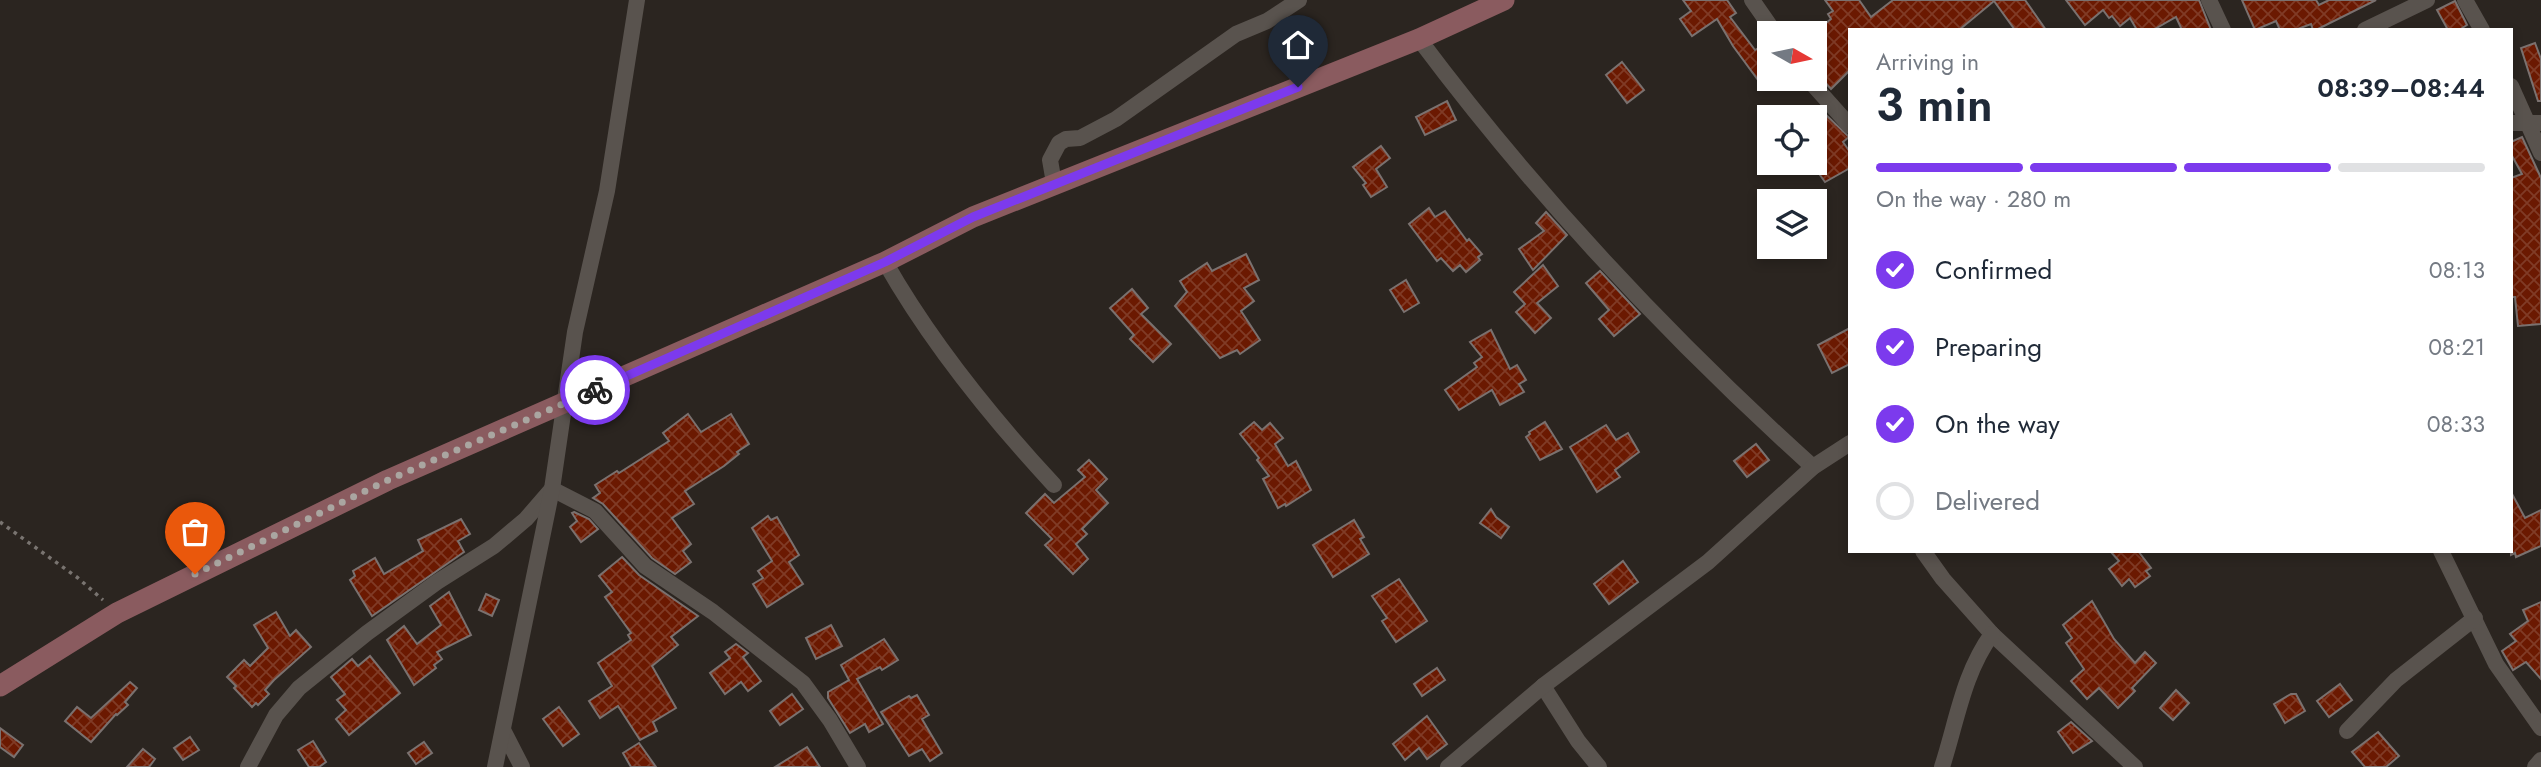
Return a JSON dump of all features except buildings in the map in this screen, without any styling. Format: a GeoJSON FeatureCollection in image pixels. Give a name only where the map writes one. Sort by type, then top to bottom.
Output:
{"type":"FeatureCollection","features":[{"type":"Feature","properties":{"kind":"main road"},"geometry":{"type":"LineString","coordinates":[[0,686],[117,613],[388,480],[885,262],[973,217],[1419,38],[1504,0]]}},
{"type":"Feature","properties":{"kind":"street"},"geometry":{"type":"LineString","coordinates":[[495,767],[552,489],[575,332],[607,191],[637,0]]}},
{"type":"Feature","properties":{"kind":"street"},"geometry":{"type":"LineString","coordinates":[[1054,183],[1049,164],[1059,143],[1066,139],[1080,138],[1116,119],[1236,34],[1267,20],[1299,0]]}},
{"type":"Feature","properties":{"kind":"street"},"geometry":{"type":"LineString","coordinates":[[1752,0],[1767,21]]}},
{"type":"Feature","properties":{"kind":"street"},"geometry":{"type":"LineString","coordinates":[[2209,0],[2222,28]]}},
{"type":"Feature","properties":{"kind":"street"},"geometry":{"type":"LineString","coordinates":[[2369,28],[2427,0]]}},
{"type":"Feature","properties":{"kind":"street"},"geometry":{"type":"LineString","coordinates":[[2465,0],[2481,28]]}},
{"type":"Feature","properties":{"kind":"street"},"geometry":{"type":"LineString","coordinates":[[1419,38],[1505,148],[1586,240],[1742,402],[1813,467]]}},
{"type":"Feature","properties":{"kind":"street"},"geometry":{"type":"LineString","coordinates":[[1818,91],[1848,125]]}},
{"type":"Feature","properties":{"kind":"street"},"geometry":{"type":"LineString","coordinates":[[2513,91],[2541,153]]}},
{"type":"Feature","properties":{"kind":"street"},"geometry":{"type":"LineString","coordinates":[[885,262],[907,300],[962,375],[1006,433],[1054,485]]}},
{"type":"Feature","properties":{"kind":"street"},"geometry":{"type":"LineString","coordinates":[[1448,767],[1543,686],[1708,562],[1813,467],[1848,444]]}},
{"type":"Feature","properties":{"kind":"street"},"geometry":{"type":"LineString","coordinates":[[248,767],[276,715],[299,688],[377,625],[494,545],[526,519],[552,489]]}},
{"type":"Feature","properties":{"kind":"street"},"geometry":{"type":"LineString","coordinates":[[552,489],[595,512],[645,566],[705,606],[803,683],[830,720],[858,767]]}},
{"type":"Feature","properties":{"kind":"street"},"geometry":{"type":"LineString","coordinates":[[1924,553],[1943,579],[1992,635],[2136,767]]}},
{"type":"Feature","properties":{"kind":"street"},"geometry":{"type":"LineString","coordinates":[[2442,553],[2459,592],[2504,677],[2541,728]]}},
{"type":"Feature","properties":{"kind":"street"},"geometry":{"type":"LineString","coordinates":[[2347,730],[2396,680],[2475,618]]}},
{"type":"Feature","properties":{"kind":"street"},"geometry":{"type":"LineString","coordinates":[[1941,767],[1968,677],[1979,652],[1992,635]]}},
{"type":"Feature","properties":{"kind":"street"},"geometry":{"type":"LineString","coordinates":[[1543,686],[1578,741],[1599,767]]}},
{"type":"Feature","properties":{"kind":"street"},"geometry":{"type":"LineString","coordinates":[[503,730],[522,767]]}},
{"type":"Feature","properties":{"kind":"street"},"geometry":{"type":"LineString","coordinates":[[2535,767],[2541,760]]}},
{"type":"Feature","properties":{"kind":"path"},"geometry":{"type":"LineString","coordinates":[[0,522],[78,578],[117,613]]}},
{"type":"Feature","properties":{"kind":"way so far"},"geometry":{"type":"LineString","coordinates":[[195,574],[388,480],[595,390]]}},
{"type":"Feature","properties":{"kind":"route"},"geometry":{"type":"LineString","coordinates":[[595,390],[885,262],[973,217],[1298,87]]}}]}
